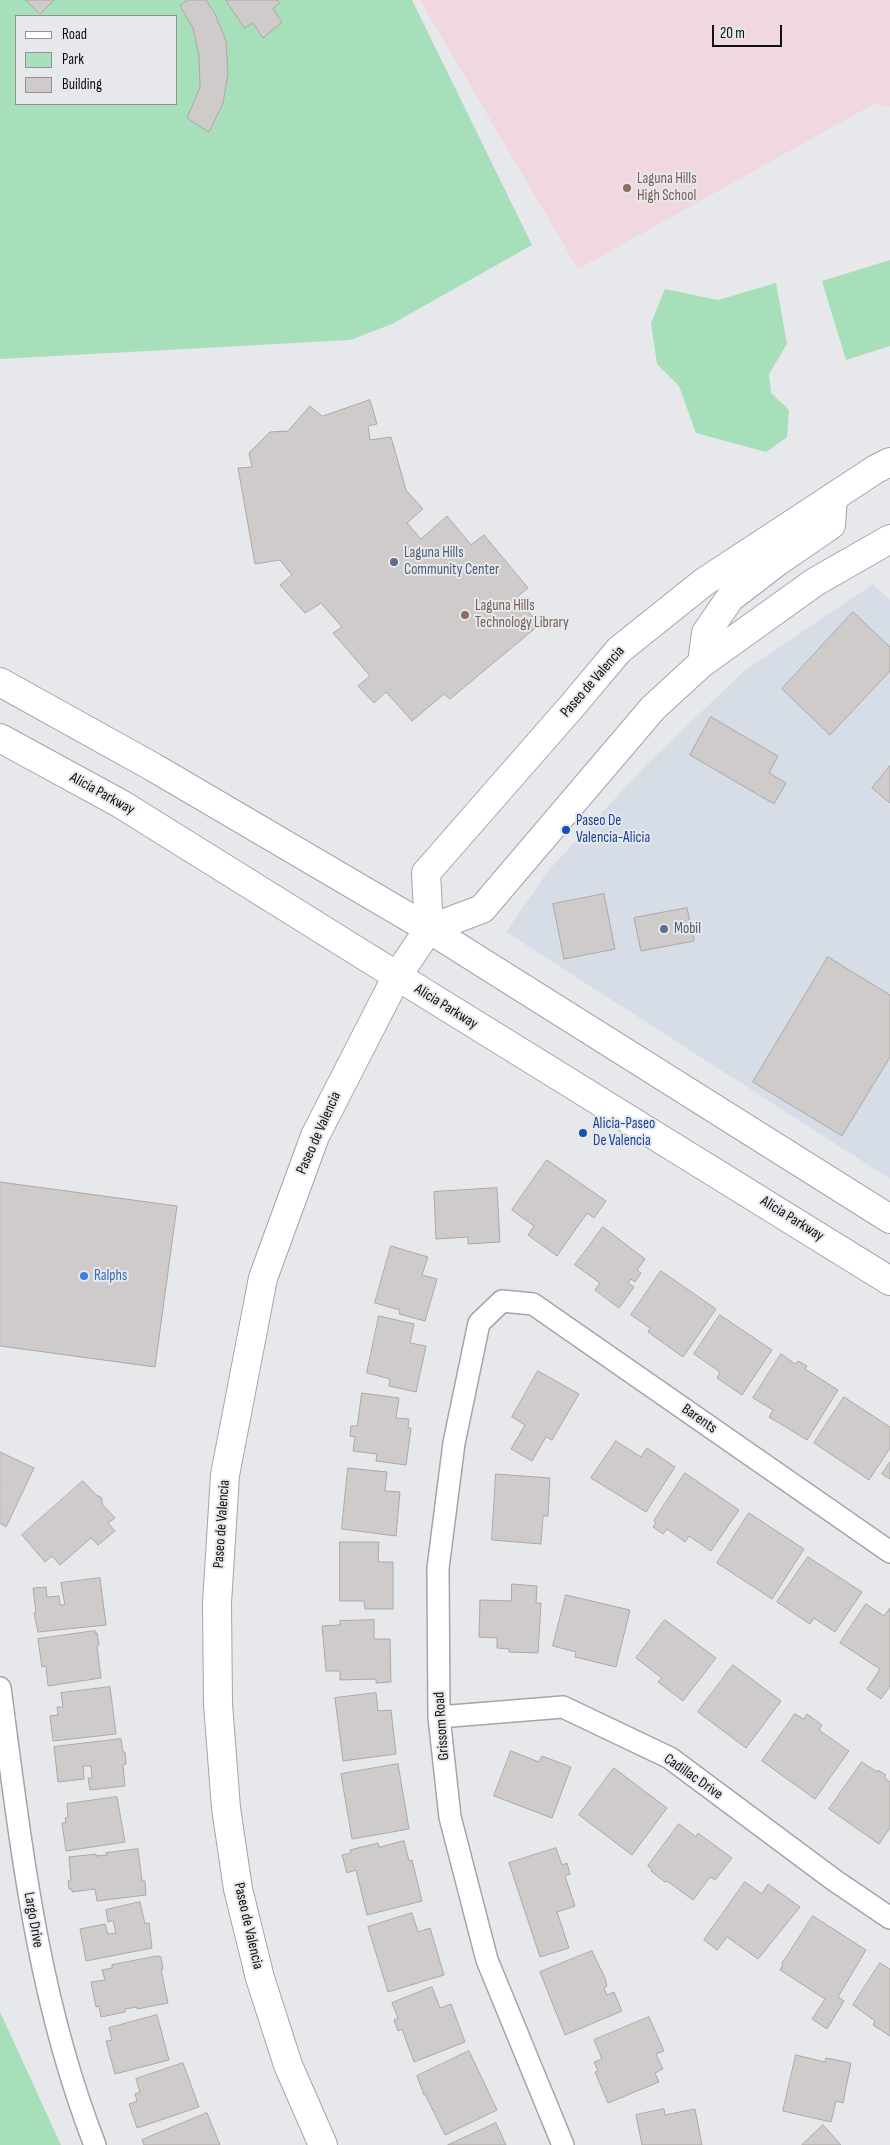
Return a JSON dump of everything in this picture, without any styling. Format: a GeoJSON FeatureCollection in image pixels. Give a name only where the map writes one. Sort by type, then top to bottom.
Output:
{"type":"FeatureCollection","features":[{"type":"Feature","properties":{"kind":"main road","name":"Paseo de Valencia"},"geometry":{"type":"LineString","coordinates":[[324,2145],[288,2065],[260,1978],[238,1889],[226,1808],[218,1704],[217,1603],[225,1475],[263,1278],[315,1136],[397,976],[429,929],[426,873],[619,650],[704,582],[876,469],[890,462]]}},
{"type":"Feature","properties":{"kind":"main road"},"geometry":{"type":"LineString","coordinates":[[702,663],[706,632],[730,598],[831,524],[833,498]]}},
{"type":"Feature","properties":{"kind":"main road"},"geometry":{"type":"LineString","coordinates":[[429,929],[482,908],[653,708],[702,663],[815,582],[890,539]]}},
{"type":"Feature","properties":{"kind":"main road"},"geometry":{"type":"LineString","coordinates":[[0,682],[153,767],[429,929],[890,1220]]}},
{"type":"Feature","properties":{"kind":"main road","name":"Alicia Parkway"},"geometry":{"type":"LineString","coordinates":[[0,738],[121,804],[890,1281]]}},
{"type":"Feature","properties":{"kind":"street","name":"Barents"},"geometry":{"type":"LineString","coordinates":[[502,1302],[533,1304],[890,1552]]}},
{"type":"Feature","properties":{"kind":"street","name":"Grissom Road"},"geometry":{"type":"LineString","coordinates":[[502,1302],[478,1323],[454,1443],[438,1568],[439,1717],[450,1817],[487,1960],[562,2145]]}},
{"type":"Feature","properties":{"kind":"street","name":"Largo Drive"},"geometry":{"type":"LineString","coordinates":[[0,1688],[24,1873],[40,1960],[77,2100],[95,2145]]}},
{"type":"Feature","properties":{"kind":"street","name":"Cadillac Drive"},"geometry":{"type":"LineString","coordinates":[[439,1717],[563,1707],[670,1758],[834,1880],[890,1918]]}},
{"type":"Feature","properties":{"kind":"shaded area","name":"Laguna Hills High School"},"geometry":{"type":"Polygon","coordinates":[[[420,0],[890,0],[890,107],[874,104],[578,269],[420,0]]]}},
{"type":"Feature","properties":{"kind":"shaded area"},"geometry":{"type":"Polygon","coordinates":[[[873,584],[890,600],[890,1179],[506,932],[548,871],[646,765],[744,671],[873,584]]]}},
{"type":"Feature","properties":{"kind":"green space"},"geometry":{"type":"Polygon","coordinates":[[[0,0],[412,0],[532,245],[392,324],[350,340],[0,359],[0,0]]]}},
{"type":"Feature","properties":{"kind":"green space"},"geometry":{"type":"Polygon","coordinates":[[[890,260],[890,346],[846,360],[822,281],[890,260]]]}},
{"type":"Feature","properties":{"kind":"green space"},"geometry":{"type":"Polygon","coordinates":[[[776,283],[787,344],[769,374],[771,393],[789,410],[787,437],[766,452],[696,433],[679,386],[657,364],[651,323],[665,289],[718,300],[776,283]]]}},
{"type":"Feature","properties":{"kind":"green space"},"geometry":{"type":"Polygon","coordinates":[[[0,2012],[61,2145],[0,2145],[0,2012]]]}},
{"type":"Feature","properties":{"kind":"building"},"geometry":{"type":"Polygon","coordinates":[[[26,0],[54,0],[40,14],[26,0]]]}},
{"type":"Feature","properties":{"kind":"building"},"geometry":{"type":"Polygon","coordinates":[[[188,0],[206,0],[215,14],[226,41],[228,73],[223,103],[209,132],[187,118],[200,87],[199,56],[193,28],[180,6],[188,0]]]}},
{"type":"Feature","properties":{"kind":"building"},"geometry":{"type":"Polygon","coordinates":[[[226,0],[277,0],[279,3],[273,9],[282,22],[263,38],[253,23],[245,28],[226,0]]]}},
{"type":"Feature","properties":{"kind":"building","name":"Laguna Hills Community Center"},"geometry":{"type":"Polygon","coordinates":[[[370,400],[377,424],[368,426],[370,440],[391,437],[406,490],[423,509],[407,523],[421,539],[447,516],[471,545],[484,535],[528,588],[517,597],[539,625],[450,699],[444,694],[412,721],[386,692],[374,703],[358,686],[370,676],[333,633],[342,627],[321,603],[305,613],[280,585],[292,575],[280,560],[255,564],[238,468],[252,467],[249,453],[270,432],[288,431],[310,406],[322,416],[370,400]]]}},
{"type":"Feature","properties":{"kind":"building"},"geometry":{"type":"Polygon","coordinates":[[[853,612],[890,647],[890,671],[830,735],[782,689],[853,612]]]}},
{"type":"Feature","properties":{"kind":"building"},"geometry":{"type":"Polygon","coordinates":[[[711,717],[778,756],[769,773],[786,783],[774,804],[690,755],[711,717]]]}},
{"type":"Feature","properties":{"kind":"building"},"geometry":{"type":"Polygon","coordinates":[[[890,766],[890,803],[872,788],[890,766]]]}},
{"type":"Feature","properties":{"kind":"building"},"geometry":{"type":"Polygon","coordinates":[[[604,894],[615,949],[564,959],[553,904],[604,894]]]}},
{"type":"Feature","properties":{"kind":"building","name":"Mobil"},"geometry":{"type":"Polygon","coordinates":[[[687,908],[694,941],[641,951],[634,918],[687,908]]]}},
{"type":"Feature","properties":{"kind":"building"},"geometry":{"type":"Polygon","coordinates":[[[828,957],[890,995],[890,1057],[842,1136],[753,1082],[828,957]]]}},
{"type":"Feature","properties":{"kind":"building"},"geometry":{"type":"Polygon","coordinates":[[[547,1160],[606,1201],[594,1218],[587,1213],[557,1256],[528,1235],[534,1226],[512,1210],[547,1160]]]}},
{"type":"Feature","properties":{"kind":"building","name":"Ralphs"},"geometry":{"type":"Polygon","coordinates":[[[0,1182],[177,1206],[155,1367],[0,1346],[0,1182]]]}},
{"type":"Feature","properties":{"kind":"building"},"geometry":{"type":"Polygon","coordinates":[[[497,1188],[500,1242],[468,1244],[468,1237],[436,1239],[434,1192],[497,1188]]]}},
{"type":"Feature","properties":{"kind":"building"},"geometry":{"type":"Polygon","coordinates":[[[603,1227],[645,1259],[637,1270],[641,1273],[635,1282],[631,1279],[628,1283],[634,1287],[619,1308],[595,1290],[600,1283],[575,1265],[603,1227]]]}},
{"type":"Feature","properties":{"kind":"building"},"geometry":{"type":"Polygon","coordinates":[[[391,1246],[428,1257],[422,1275],[437,1279],[425,1321],[399,1314],[400,1310],[375,1303],[391,1246]]]}},
{"type":"Feature","properties":{"kind":"building"},"geometry":{"type":"Polygon","coordinates":[[[661,1271],[716,1309],[683,1357],[648,1332],[650,1328],[631,1315],[661,1271]]]}},
{"type":"Feature","properties":{"kind":"building"},"geometry":{"type":"Polygon","coordinates":[[[720,1315],[772,1350],[742,1395],[717,1378],[720,1372],[694,1354],[720,1315]]]}},
{"type":"Feature","properties":{"kind":"building"},"geometry":{"type":"Polygon","coordinates":[[[379,1316],[414,1324],[410,1343],[426,1346],[416,1392],[389,1386],[390,1379],[367,1373],[379,1316]]]}},
{"type":"Feature","properties":{"kind":"building"},"geometry":{"type":"Polygon","coordinates":[[[781,1354],[795,1364],[798,1361],[807,1366],[805,1369],[838,1390],[807,1440],[769,1417],[773,1410],[753,1398],[781,1354]]]}},
{"type":"Feature","properties":{"kind":"building"},"geometry":{"type":"Polygon","coordinates":[[[538,1371],[579,1394],[552,1440],[546,1437],[532,1461],[511,1449],[525,1425],[512,1417],[538,1371]]]}},
{"type":"Feature","properties":{"kind":"building"},"geometry":{"type":"Polygon","coordinates":[[[362,1393],[399,1398],[396,1418],[409,1419],[408,1428],[411,1428],[406,1465],[376,1461],[377,1454],[353,1451],[355,1437],[350,1436],[351,1426],[357,1426],[362,1393]]]}},
{"type":"Feature","properties":{"kind":"building"},"geometry":{"type":"Polygon","coordinates":[[[844,1397],[890,1427],[890,1448],[869,1480],[814,1443],[844,1397]]]}},
{"type":"Feature","properties":{"kind":"building"},"geometry":{"type":"Polygon","coordinates":[[[616,1441],[641,1457],[647,1448],[675,1467],[646,1512],[591,1478],[616,1441]]]}},
{"type":"Feature","properties":{"kind":"building"},"geometry":{"type":"Polygon","coordinates":[[[0,1452],[34,1468],[6,1527],[0,1523],[0,1452]]]}},
{"type":"Feature","properties":{"kind":"building"},"geometry":{"type":"Polygon","coordinates":[[[890,1462],[890,1479],[882,1474],[890,1462]]]}},
{"type":"Feature","properties":{"kind":"building"},"geometry":{"type":"Polygon","coordinates":[[[348,1468],[387,1472],[385,1491],[400,1492],[396,1536],[342,1529],[348,1468]]]}},
{"type":"Feature","properties":{"kind":"building"},"geometry":{"type":"Polygon","coordinates":[[[685,1473],[739,1510],[711,1551],[689,1536],[685,1542],[667,1529],[663,1534],[653,1527],[656,1523],[654,1521],[685,1473]]]}},
{"type":"Feature","properties":{"kind":"building"},"geometry":{"type":"Polygon","coordinates":[[[496,1474],[550,1478],[548,1516],[543,1516],[541,1544],[492,1540],[496,1474]]]}},
{"type":"Feature","properties":{"kind":"building"},"geometry":{"type":"Polygon","coordinates":[[[83,1481],[96,1495],[102,1498],[102,1504],[115,1518],[108,1523],[115,1531],[98,1545],[91,1538],[60,1565],[52,1556],[45,1562],[22,1535],[83,1481]]]}},
{"type":"Feature","properties":{"kind":"building"},"geometry":{"type":"Polygon","coordinates":[[[749,1513],[804,1549],[772,1599],[717,1563],[749,1513]]]}},
{"type":"Feature","properties":{"kind":"building"},"geometry":{"type":"Polygon","coordinates":[[[340,1542],[379,1542],[378,1562],[393,1562],[393,1609],[365,1609],[364,1601],[340,1601],[340,1542]]]}},
{"type":"Feature","properties":{"kind":"building"},"geometry":{"type":"Polygon","coordinates":[[[808,1557],[862,1592],[835,1632],[814,1618],[810,1624],[777,1602],[808,1557]]]}},
{"type":"Feature","properties":{"kind":"building"},"geometry":{"type":"Polygon","coordinates":[[[100,1578],[106,1625],[38,1632],[34,1613],[36,1613],[33,1588],[46,1587],[47,1597],[59,1596],[60,1605],[65,1605],[61,1583],[100,1578]]]}},
{"type":"Feature","properties":{"kind":"building"},"geometry":{"type":"Polygon","coordinates":[[[512,1584],[537,1586],[536,1603],[541,1603],[538,1653],[509,1652],[509,1649],[497,1648],[497,1638],[479,1637],[480,1600],[511,1601],[512,1584]]]}},
{"type":"Feature","properties":{"kind":"building"},"geometry":{"type":"Polygon","coordinates":[[[566,1595],[630,1610],[616,1667],[575,1657],[576,1652],[553,1646],[566,1595]]]}},
{"type":"Feature","properties":{"kind":"building"},"geometry":{"type":"Polygon","coordinates":[[[866,1604],[884,1616],[890,1608],[890,1686],[881,1699],[867,1689],[880,1669],[840,1643],[866,1604]]]}},
{"type":"Feature","properties":{"kind":"building"},"geometry":{"type":"Polygon","coordinates":[[[374,1620],[374,1639],[390,1639],[391,1682],[376,1683],[376,1679],[340,1680],[340,1671],[326,1671],[322,1626],[340,1625],[340,1621],[374,1620]]]}},
{"type":"Feature","properties":{"kind":"building"},"geometry":{"type":"Polygon","coordinates":[[[665,1620],[716,1658],[683,1701],[658,1682],[662,1678],[636,1658],[665,1620]]]}},
{"type":"Feature","properties":{"kind":"building"},"geometry":{"type":"Polygon","coordinates":[[[95,1631],[99,1645],[97,1646],[101,1678],[48,1686],[46,1666],[42,1667],[38,1639],[95,1631]]]}},
{"type":"Feature","properties":{"kind":"building"},"geometry":{"type":"Polygon","coordinates":[[[733,1665],[781,1701],[746,1748],[698,1712],[733,1665]]]}},
{"type":"Feature","properties":{"kind":"building"},"geometry":{"type":"Polygon","coordinates":[[[110,1687],[116,1734],[53,1741],[50,1716],[58,1715],[57,1707],[63,1707],[61,1693],[110,1687]]]}},
{"type":"Feature","properties":{"kind":"building"},"geometry":{"type":"Polygon","coordinates":[[[376,1693],[378,1711],[391,1710],[396,1754],[343,1761],[335,1698],[376,1693]]]}},
{"type":"Feature","properties":{"kind":"building"},"geometry":{"type":"Polygon","coordinates":[[[795,1714],[804,1719],[807,1714],[822,1725],[819,1730],[849,1751],[815,1799],[762,1761],[795,1714]]]}},
{"type":"Feature","properties":{"kind":"building"},"geometry":{"type":"Polygon","coordinates":[[[121,1739],[123,1752],[125,1752],[126,1764],[123,1765],[125,1786],[90,1790],[88,1778],[92,1778],[91,1766],[83,1766],[84,1779],[58,1782],[54,1747],[121,1739]]]}},
{"type":"Feature","properties":{"kind":"building"},"geometry":{"type":"Polygon","coordinates":[[[511,1751],[539,1762],[542,1756],[571,1767],[552,1818],[494,1796],[511,1751]]]}},
{"type":"Feature","properties":{"kind":"building"},"geometry":{"type":"Polygon","coordinates":[[[862,1762],[877,1772],[878,1770],[886,1775],[884,1777],[890,1782],[890,1828],[879,1844],[829,1809],[862,1762]]]}},
{"type":"Feature","properties":{"kind":"building"},"geometry":{"type":"Polygon","coordinates":[[[398,1764],[409,1829],[352,1839],[341,1774],[398,1764]]]}},
{"type":"Feature","properties":{"kind":"building"},"geometry":{"type":"Polygon","coordinates":[[[614,1768],[667,1808],[632,1855],[579,1815],[614,1768]]]}},
{"type":"Feature","properties":{"kind":"building"},"geometry":{"type":"Polygon","coordinates":[[[117,1797],[125,1842],[66,1851],[62,1823],[66,1823],[65,1818],[68,1817],[67,1804],[117,1797]]]}},
{"type":"Feature","properties":{"kind":"building"},"geometry":{"type":"Polygon","coordinates":[[[679,1824],[696,1837],[698,1833],[732,1858],[715,1880],[710,1877],[693,1900],[667,1881],[665,1882],[651,1871],[648,1866],[679,1824]]]}},
{"type":"Feature","properties":{"kind":"building"},"geometry":{"type":"Polygon","coordinates":[[[404,1841],[409,1861],[412,1860],[422,1901],[367,1915],[356,1870],[347,1873],[342,1855],[351,1853],[350,1850],[378,1843],[379,1847],[404,1841]]]}},
{"type":"Feature","properties":{"kind":"building"},"geometry":{"type":"Polygon","coordinates":[[[556,1848],[562,1865],[567,1863],[570,1874],[565,1876],[575,1906],[557,1912],[569,1948],[540,1957],[509,1863],[556,1848]]]}},
{"type":"Feature","properties":{"kind":"building"},"geometry":{"type":"Polygon","coordinates":[[[138,1849],[142,1881],[145,1881],[146,1895],[97,1901],[95,1889],[72,1892],[72,1889],[69,1889],[68,1881],[71,1880],[69,1857],[96,1854],[96,1856],[107,1855],[106,1853],[138,1849]]]}},
{"type":"Feature","properties":{"kind":"building"},"geometry":{"type":"Polygon","coordinates":[[[745,1882],[762,1894],[768,1884],[800,1907],[758,1959],[727,1937],[717,1950],[704,1940],[745,1882]]]}},
{"type":"Feature","properties":{"kind":"building"},"geometry":{"type":"Polygon","coordinates":[[[140,1902],[145,1924],[149,1923],[152,1948],[86,1961],[80,1929],[105,1924],[108,1934],[116,1933],[113,1920],[108,1922],[106,1910],[140,1902]]]}},
{"type":"Feature","properties":{"kind":"building"},"geometry":{"type":"Polygon","coordinates":[[[412,1913],[418,1932],[430,1928],[444,1975],[388,1992],[368,1927],[412,1913]]]}},
{"type":"Feature","properties":{"kind":"building"},"geometry":{"type":"Polygon","coordinates":[[[813,1916],[866,1950],[838,1997],[844,2001],[827,2029],[812,2019],[825,1999],[780,1970],[813,1916]]]}},
{"type":"Feature","properties":{"kind":"building"},"geometry":{"type":"Polygon","coordinates":[[[592,1951],[605,1978],[607,1986],[604,1988],[607,1995],[614,1992],[622,2011],[565,2035],[540,1972],[592,1951]]]}},
{"type":"Feature","properties":{"kind":"building"},"geometry":{"type":"Polygon","coordinates":[[[161,1957],[163,1969],[161,1969],[168,2003],[137,2009],[137,2007],[125,2009],[125,2012],[101,2017],[99,2006],[96,2007],[91,1982],[105,1980],[102,1970],[112,1968],[112,1965],[161,1957]]]}},
{"type":"Feature","properties":{"kind":"building"},"geometry":{"type":"Polygon","coordinates":[[[880,1963],[890,1969],[890,2036],[873,2025],[875,2021],[853,2005],[880,1963]]]}},
{"type":"Feature","properties":{"kind":"building"},"geometry":{"type":"Polygon","coordinates":[[[432,1987],[440,2008],[451,2004],[465,2042],[414,2062],[402,2029],[398,2031],[394,2020],[398,2018],[392,2003],[432,1987]]]}},
{"type":"Feature","properties":{"kind":"building"},"geometry":{"type":"Polygon","coordinates":[[[157,2015],[169,2060],[115,2074],[106,2041],[112,2040],[109,2028],[157,2015]]]}},
{"type":"Feature","properties":{"kind":"building"},"geometry":{"type":"Polygon","coordinates":[[[649,2017],[664,2051],[656,2054],[663,2069],[655,2073],[659,2082],[608,2103],[595,2072],[598,2071],[594,2062],[602,2059],[594,2040],[649,2017]]]}},
{"type":"Feature","properties":{"kind":"building"},"geometry":{"type":"Polygon","coordinates":[[[469,2051],[497,2110],[445,2135],[424,2095],[417,2076],[469,2051]]]}},
{"type":"Feature","properties":{"kind":"building"},"geometry":{"type":"Polygon","coordinates":[[[796,2055],[825,2062],[826,2058],[851,2063],[843,2103],[836,2101],[831,2122],[783,2111],[796,2055]]]}},
{"type":"Feature","properties":{"kind":"building"},"geometry":{"type":"Polygon","coordinates":[[[183,2063],[199,2107],[137,2128],[129,2104],[137,2101],[135,2094],[140,2092],[136,2079],[183,2063]]]}},
{"type":"Feature","properties":{"kind":"building"},"geometry":{"type":"Polygon","coordinates":[[[664,2109],[665,2115],[695,2109],[702,2145],[642,2145],[636,2115],[664,2109]]]}},
{"type":"Feature","properties":{"kind":"building"},"geometry":{"type":"Polygon","coordinates":[[[207,2113],[220,2145],[144,2145],[142,2140],[207,2113]]]}},
{"type":"Feature","properties":{"kind":"building"},"geometry":{"type":"Polygon","coordinates":[[[496,2123],[506,2145],[448,2145],[496,2123]]]}},
{"type":"Feature","properties":{"kind":"building"},"geometry":{"type":"Polygon","coordinates":[[[823,2125],[841,2145],[802,2145],[823,2125]]]}},
{"type":"Feature","properties":{"kind":"place","name":"Laguna Hills High School"},"geometry":{"type":"Point","coordinates":[627,188]}},
{"type":"Feature","properties":{"kind":"place","name":"Laguna Hills Community Center"},"geometry":{"type":"Point","coordinates":[394,562]}},
{"type":"Feature","properties":{"kind":"place","name":"Laguna Hills Technology Library"},"geometry":{"type":"Point","coordinates":[465,615]}},
{"type":"Feature","properties":{"kind":"place","name":"Paseo De Valencia-Alicia"},"geometry":{"type":"Point","coordinates":[566,830]}},
{"type":"Feature","properties":{"kind":"place","name":"Mobil"},"geometry":{"type":"Point","coordinates":[664,929]}},
{"type":"Feature","properties":{"kind":"place","name":"Alicia-Paseo De Valencia"},"geometry":{"type":"Point","coordinates":[583,1133]}},
{"type":"Feature","properties":{"kind":"place","name":"Ralphs"},"geometry":{"type":"Point","coordinates":[84,1276]}}]}
